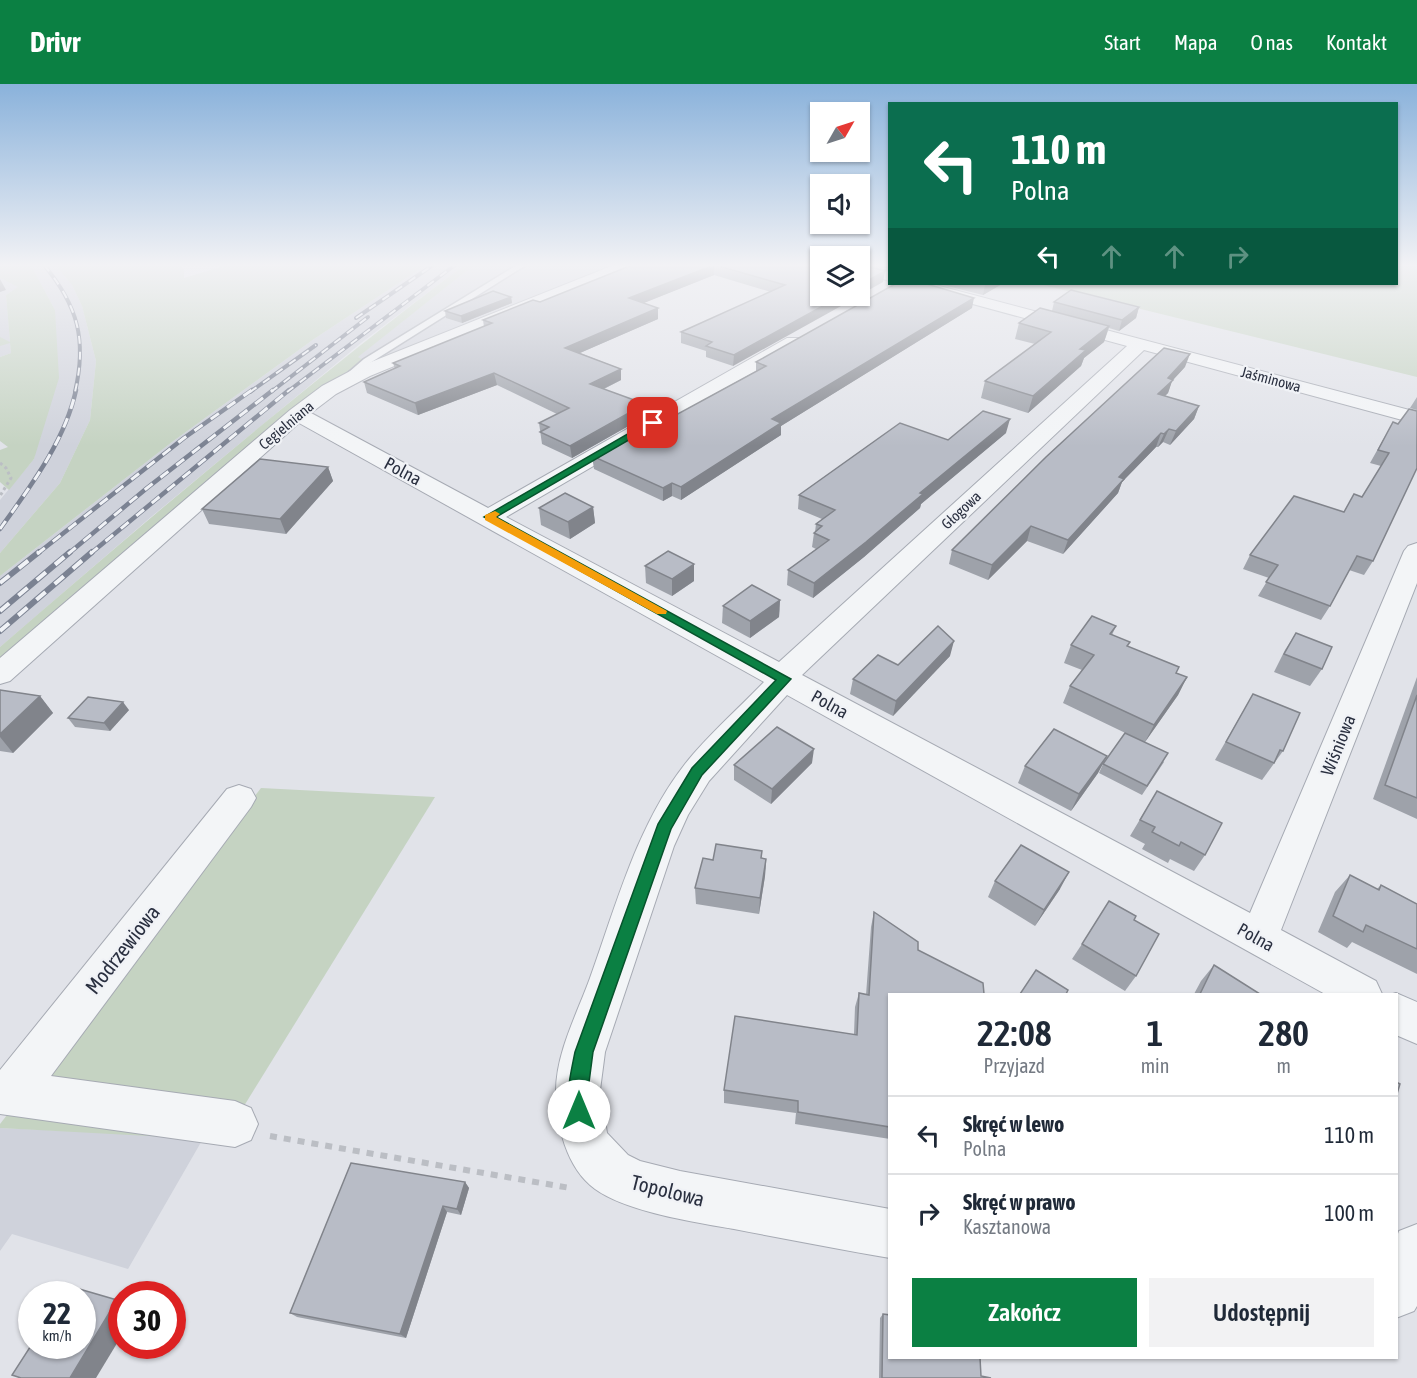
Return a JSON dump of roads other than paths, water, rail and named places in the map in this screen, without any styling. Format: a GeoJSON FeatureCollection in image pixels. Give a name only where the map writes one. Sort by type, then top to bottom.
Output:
{"type":"FeatureCollection","features":[{"type":"Feature","properties":{"kind":"street","name":"Cegielniana"},"geometry":{"type":"LineString","coordinates":[[0,674],[297,414],[342,382],[478,325]]}},
{"type":"Feature","properties":{"kind":"street","name":"Jaśminowa"},"geometry":{"type":"LineString","coordinates":[[1071,325],[1417,418]]}},
{"type":"Feature","properties":{"kind":"street"},"geometry":{"type":"LineString","coordinates":[[489,517],[806,335]]}},
{"type":"Feature","properties":{"kind":"street","name":"Głogowa"},"geometry":{"type":"LineString","coordinates":[[783,678],[1140,344]]}},
{"type":"Feature","properties":{"kind":"street","name":"Polna"},"geometry":{"type":"LineString","coordinates":[[297,414],[1360,993]]}},
{"type":"Feature","properties":{"kind":"street","name":"Wiśniowa"},"geometry":{"type":"LineString","coordinates":[[1259,938],[1417,551]]}},
{"type":"Feature","properties":{"kind":"street","name":"Topolowa"},"geometry":{"type":"LineString","coordinates":[[783,678],[697,772],[663,828],[584,1052],[578,1090],[582,1131],[590,1149],[611,1172],[638,1184],[680,1195],[888,1233]]}},
{"type":"Feature","properties":{"kind":"street","name":"Modrzewiowa"},"geometry":{"type":"LineString","coordinates":[[6,1092],[239,798]]}},
{"type":"Feature","properties":{"kind":"street"},"geometry":{"type":"LineString","coordinates":[[1398,1014],[1417,1024]]}},
{"type":"Feature","properties":{"kind":"street"},"geometry":{"type":"LineString","coordinates":[[6,1092],[236,1124]]}},
{"type":"Feature","properties":{"kind":"street"},"geometry":{"type":"LineString","coordinates":[[1398,1290],[1411,1269],[1417,1249]]}},
{"type":"Feature","properties":{"kind":"lane"},"geometry":{"type":"LineString","coordinates":[[342,382],[367,361],[425,325]]}},
{"type":"Feature","properties":{"kind":"railway"},"geometry":{"type":"LineString","coordinates":[[75,392],[80,356],[77,325]]}},
{"type":"Feature","properties":{"kind":"railway"},"geometry":{"type":"LineString","coordinates":[[271,392],[357,325]]}},
{"type":"Feature","properties":{"kind":"railway"},"geometry":{"type":"LineString","coordinates":[[287,392],[375,325]]}},
{"type":"Feature","properties":{"kind":"railway"},"geometry":{"type":"LineString","coordinates":[[250,392],[316,345]]}},
{"type":"Feature","properties":{"kind":"railway"},"geometry":{"type":"LineString","coordinates":[[0,529],[55,445],[71,409],[76,390]]}},
{"type":"Feature","properties":{"kind":"railway"},"geometry":{"type":"LineString","coordinates":[[37,554],[184,438],[252,390]]}},
{"type":"Feature","properties":{"kind":"railway"},"geometry":{"type":"LineString","coordinates":[[68,554],[147,488],[273,390]]}},
{"type":"Feature","properties":{"kind":"railway"},"geometry":{"type":"LineString","coordinates":[[90,554],[289,390]]}},
{"type":"Feature","properties":{"kind":"railway"},"geometry":{"type":"LineString","coordinates":[[0,583],[39,552]]}},
{"type":"Feature","properties":{"kind":"railway"},"geometry":{"type":"LineString","coordinates":[[0,611],[70,552]]}},
{"type":"Feature","properties":{"kind":"railway"},"geometry":{"type":"LineString","coordinates":[[0,631],[92,552]]}}]}
